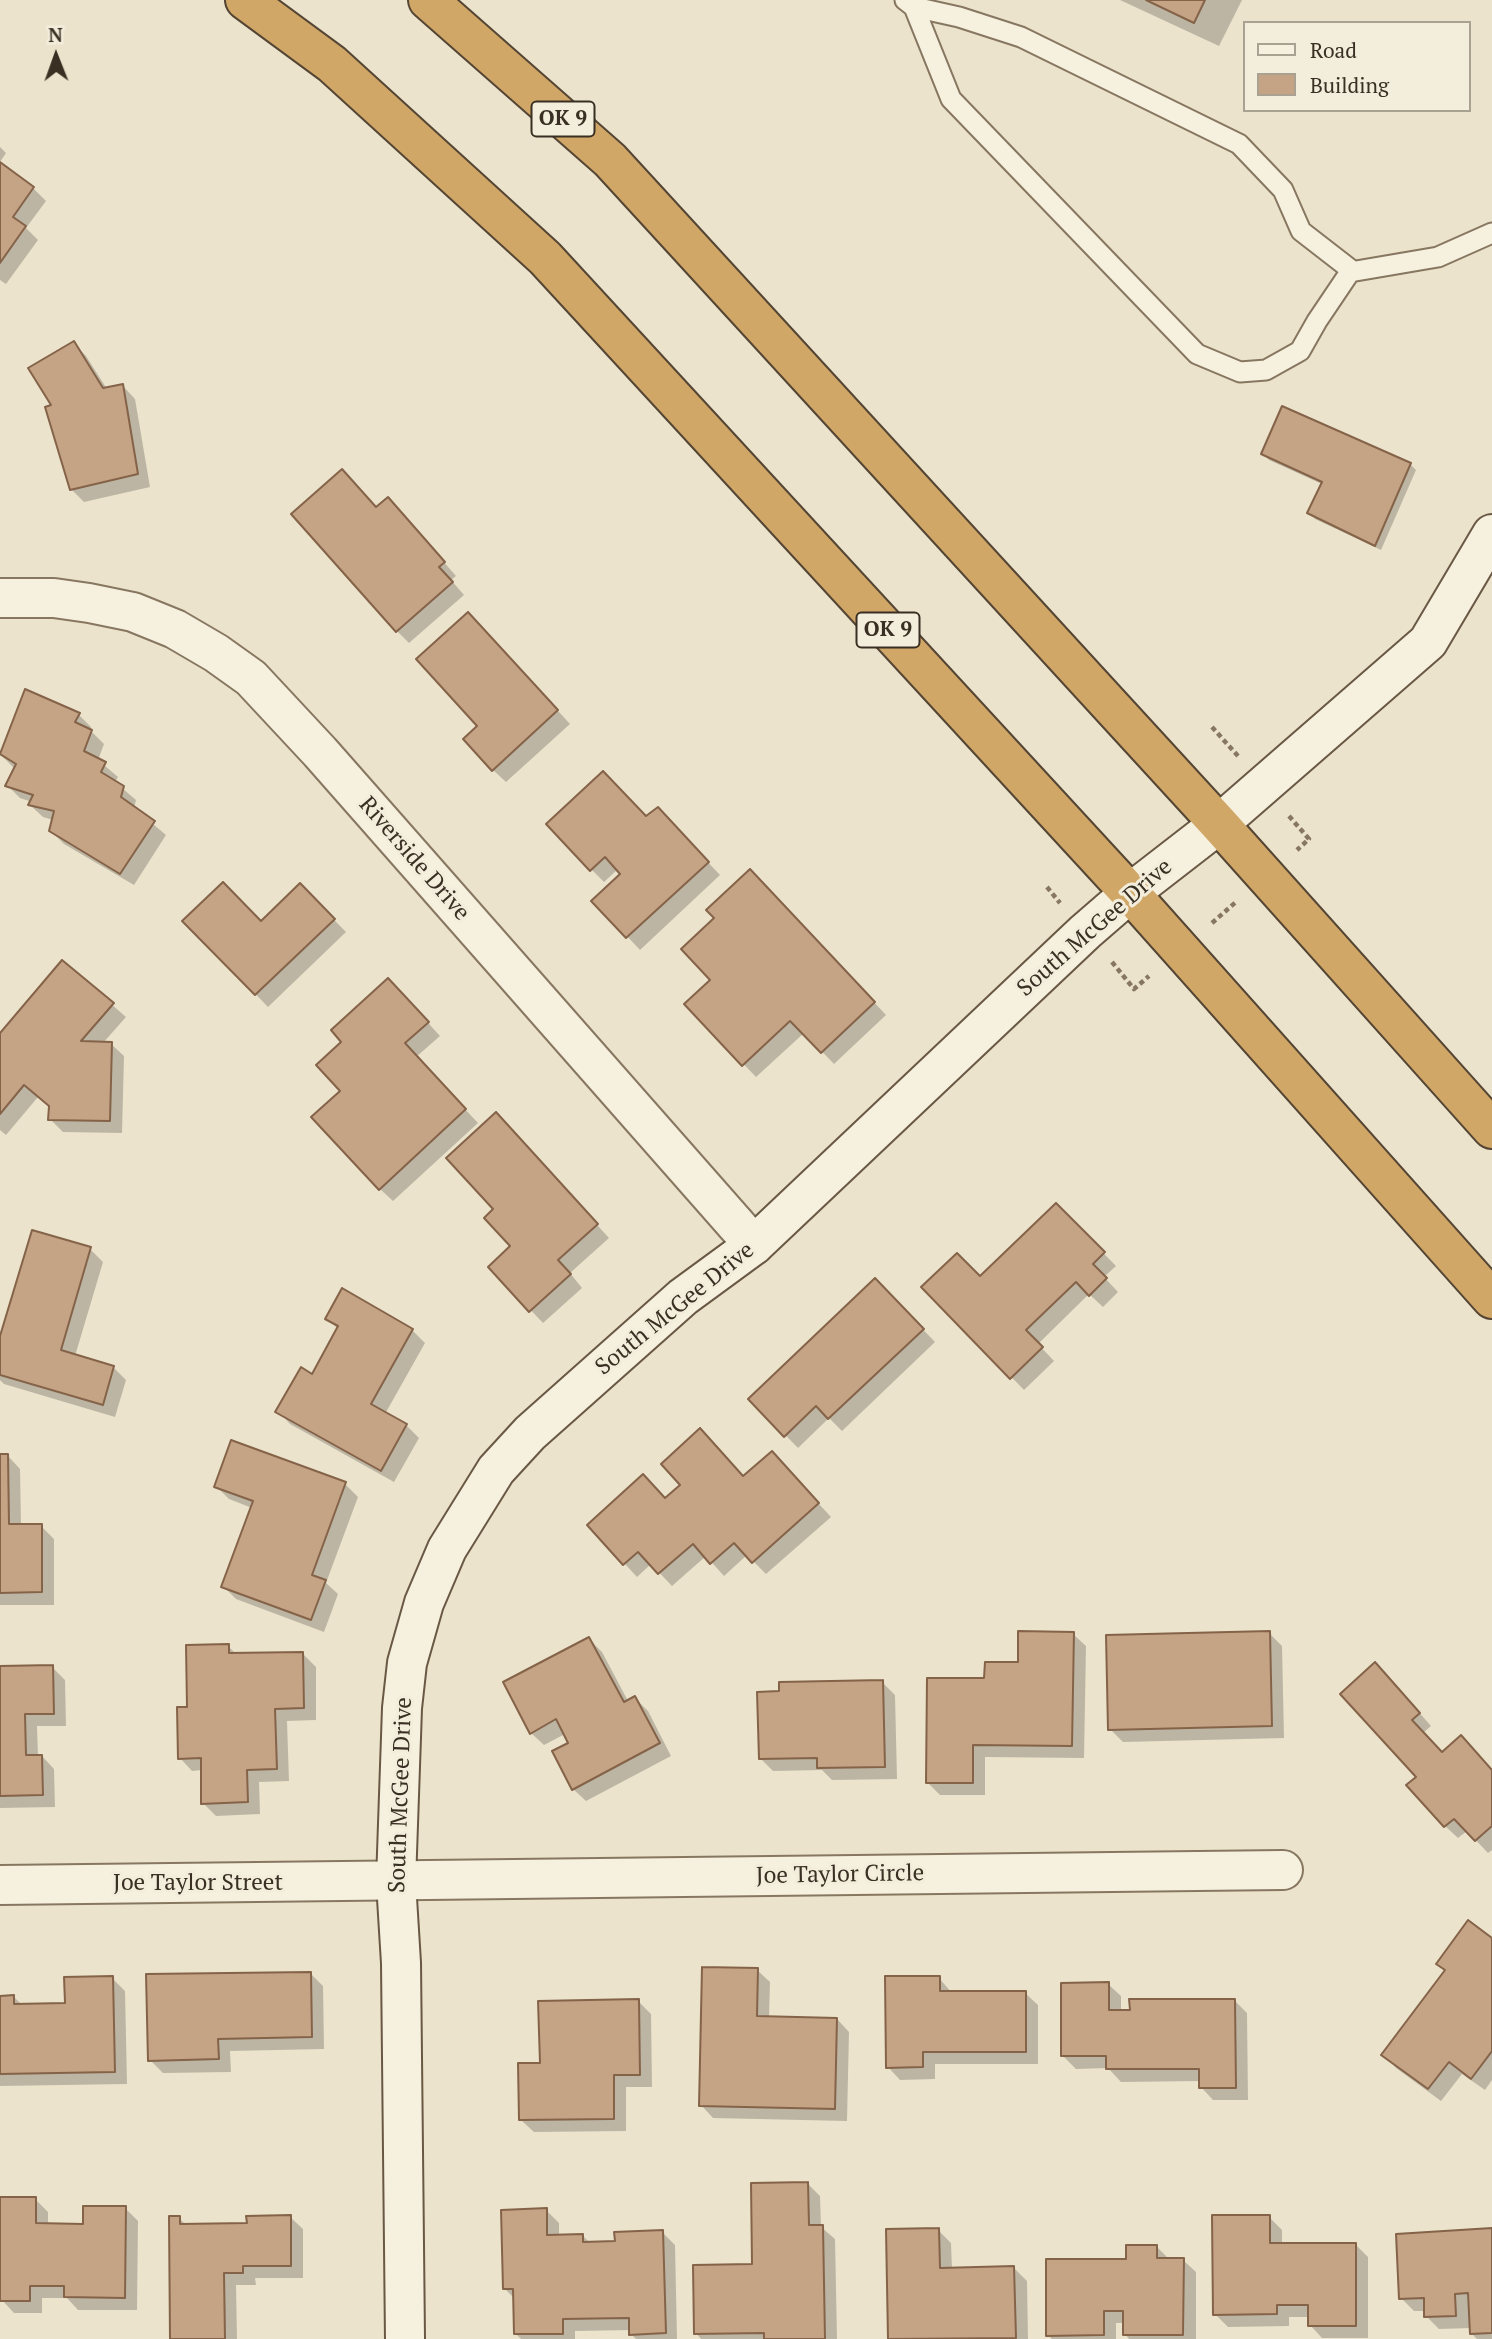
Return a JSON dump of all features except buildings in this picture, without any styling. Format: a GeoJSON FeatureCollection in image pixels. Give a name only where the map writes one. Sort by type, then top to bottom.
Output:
{"type":"FeatureCollection","features":[{"type":"Feature","properties":{"kind":"highway","name":"OK 9"},"geometry":{"type":"LineString","coordinates":[[245,0],[332,64],[545,258],[1130,893],[1492,1300]]}},
{"type":"Feature","properties":{"kind":"highway","name":"OK 9"},"geometry":{"type":"LineString","coordinates":[[428,0],[610,160],[1219,824],[1492,1129]]}},
{"type":"Feature","properties":{"kind":"street","name":"South McGee Drive"},"geometry":{"type":"LineString","coordinates":[[405,2339],[401,1963],[396,1882],[401,1720],[407,1663],[424,1603],[447,1549],[496,1470],[530,1433],[682,1297],[754,1245],[1085,932],[1130,893],[1219,824],[1428,642],[1492,534]]}},
{"type":"Feature","properties":{"kind":"street","name":"Riverside Drive"},"geometry":{"type":"LineString","coordinates":[[0,598],[54,598],[134,612],[175,629],[251,678],[320,752],[754,1245]]}},
{"type":"Feature","properties":{"kind":"street","name":"Joe Taylor Circle"},"geometry":{"type":"LineString","coordinates":[[396,1882],[1283,1870]]}},
{"type":"Feature","properties":{"kind":"street","name":"Joe Taylor Street"},"geometry":{"type":"LineString","coordinates":[[0,1885],[396,1882]]}},
{"type":"Feature","properties":{"kind":"lane"},"geometry":{"type":"LineString","coordinates":[[910,4],[1021,37],[1239,144],[1283,190],[1301,232],[1350,269],[1350,272]]}},
{"type":"Feature","properties":{"kind":"lane"},"geometry":{"type":"LineString","coordinates":[[910,4],[951,99],[1197,354],[1240,372],[1266,370],[1300,351],[1350,272],[1438,257],[1492,233]]}},
{"type":"Feature","properties":{"kind":"path"},"geometry":{"type":"LineString","coordinates":[[1134,989],[1309,839]]}}]}
